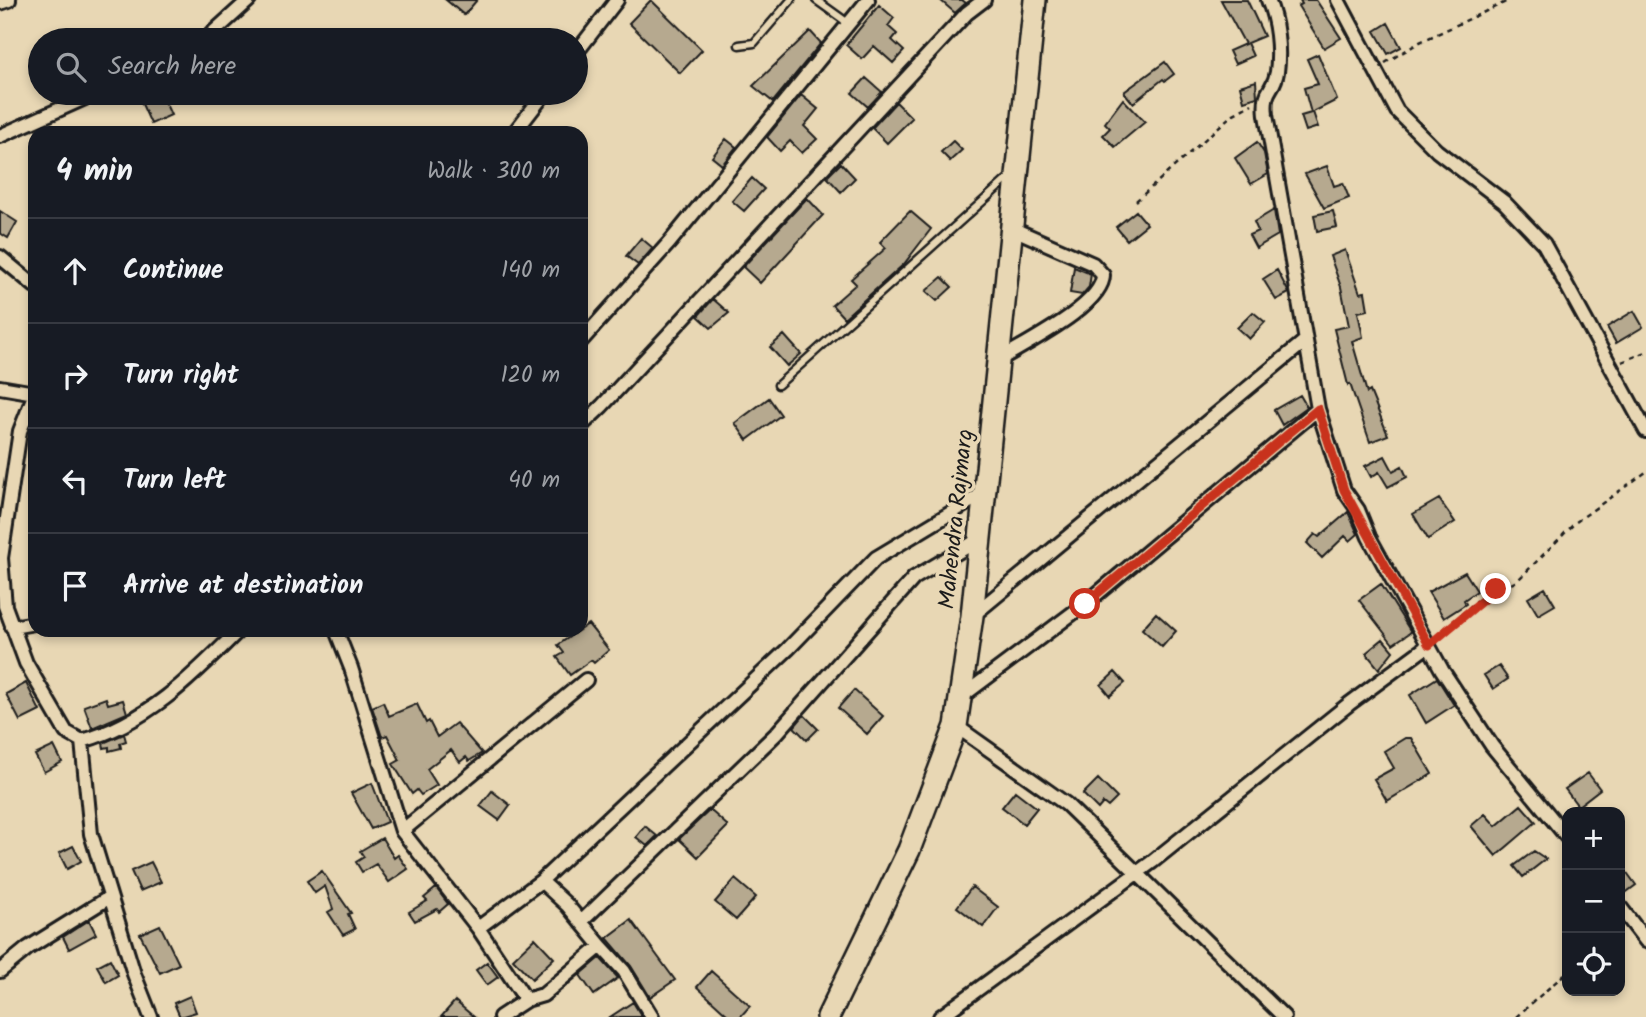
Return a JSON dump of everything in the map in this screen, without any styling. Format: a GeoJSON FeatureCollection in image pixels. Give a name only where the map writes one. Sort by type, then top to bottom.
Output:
{"type":"FeatureCollection","features":[{"type":"Feature","properties":{"kind":"highway","name":"Mahendra Rajmarg"},"geometry":{"type":"LineString","coordinates":[[828,1017],[909,850],[956,726],[972,616],[1035,0]]}},
{"type":"Feature","properties":{"kind":"street"},"geometry":{"type":"LineString","coordinates":[[0,3],[9,0]]}},
{"type":"Feature","properties":{"kind":"street"},"geometry":{"type":"LineString","coordinates":[[218,28],[249,0]]}},
{"type":"Feature","properties":{"kind":"street"},"geometry":{"type":"LineString","coordinates":[[588,333],[669,243],[868,0]]}},
{"type":"Feature","properties":{"kind":"street"},"geometry":{"type":"LineString","coordinates":[[588,420],[864,121],[967,13],[984,0]]}},
{"type":"Feature","properties":{"kind":"street"},"geometry":{"type":"LineString","coordinates":[[1268,0],[1275,17],[1277,75],[1264,97],[1318,409],[1344,490],[1429,645],[1492,746],[1562,831]]}},
{"type":"Feature","properties":{"kind":"street"},"geometry":{"type":"LineString","coordinates":[[1338,0],[1396,111],[1437,152],[1504,202],[1544,244],[1646,431]]}},
{"type":"Feature","properties":{"kind":"street"},"geometry":{"type":"LineString","coordinates":[[588,37],[615,1]]}},
{"type":"Feature","properties":{"kind":"street"},"geometry":{"type":"LineString","coordinates":[[0,136],[69,105]]}},
{"type":"Feature","properties":{"kind":"street"},"geometry":{"type":"LineString","coordinates":[[519,126],[536,105]]}},
{"type":"Feature","properties":{"kind":"street"},"geometry":{"type":"LineString","coordinates":[[998,361],[1084,306],[1103,281],[1103,275],[1093,264],[1011,228]]}},
{"type":"Feature","properties":{"kind":"street"},"geometry":{"type":"LineString","coordinates":[[0,257],[28,280]]}},
{"type":"Feature","properties":{"kind":"street"},"geometry":{"type":"LineString","coordinates":[[972,616],[1305,341]]}},
{"type":"Feature","properties":{"kind":"street"},"geometry":{"type":"LineString","coordinates":[[0,387],[28,392]]}},
{"type":"Feature","properties":{"kind":"street"},"geometry":{"type":"LineString","coordinates":[[961,697],[1085,604],[1318,409]]}},
{"type":"Feature","properties":{"kind":"street"},"geometry":{"type":"LineString","coordinates":[[28,411],[20,431],[1,558],[5,607],[26,663],[66,732],[82,741]]}},
{"type":"Feature","properties":{"kind":"street"},"geometry":{"type":"LineString","coordinates":[[478,928],[541,881],[788,649],[876,558],[984,493]]}},
{"type":"Feature","properties":{"kind":"street"},"geometry":{"type":"LineString","coordinates":[[581,922],[776,734],[914,578],[980,538]]}},
{"type":"Feature","properties":{"kind":"street"},"geometry":{"type":"LineString","coordinates":[[12,627],[28,625]]}},
{"type":"Feature","properties":{"kind":"street"},"geometry":{"type":"LineString","coordinates":[[82,741],[137,718],[175,692],[232,637]]}},
{"type":"Feature","properties":{"kind":"street"},"geometry":{"type":"LineString","coordinates":[[339,637],[402,831],[478,928],[526,1000]]}},
{"type":"Feature","properties":{"kind":"street"},"geometry":{"type":"LineString","coordinates":[[940,1017],[1136,872],[1349,704],[1429,645]]}},
{"type":"Feature","properties":{"kind":"street"},"geometry":{"type":"LineString","coordinates":[[402,831],[586,680]]}},
{"type":"Feature","properties":{"kind":"street"},"geometry":{"type":"LineString","coordinates":[[956,726],[1066,804],[1284,1017]]}},
{"type":"Feature","properties":{"kind":"street"},"geometry":{"type":"LineString","coordinates":[[82,741],[91,834],[134,974],[151,1017]]}},
{"type":"Feature","properties":{"kind":"street"},"geometry":{"type":"LineString","coordinates":[[541,881],[624,971],[652,1017]]}},
{"type":"Feature","properties":{"kind":"street"},"geometry":{"type":"LineString","coordinates":[[0,971],[28,948],[110,897]]}},
{"type":"Feature","properties":{"kind":"street"},"geometry":{"type":"LineString","coordinates":[[1625,914],[1646,941]]}},
{"type":"Feature","properties":{"kind":"street"},"geometry":{"type":"LineString","coordinates":[[499,1017],[526,1000],[543,995],[601,946]]}},
{"type":"Feature","properties":{"kind":"lane"},"geometry":{"type":"LineString","coordinates":[[739,45],[754,43],[791,0]]}},
{"type":"Feature","properties":{"kind":"lane"},"geometry":{"type":"LineString","coordinates":[[816,0],[849,24]]}},
{"type":"Feature","properties":{"kind":"lane"},"geometry":{"type":"LineString","coordinates":[[778,385],[1016,171]]}},
{"type":"Feature","properties":{"kind":"path"},"geometry":{"type":"LineString","coordinates":[[1373,66],[1382,64],[1420,42],[1510,0]]}},
{"type":"Feature","properties":{"kind":"path"},"geometry":{"type":"LineString","coordinates":[[1136,201],[1232,114],[1264,97]]}},
{"type":"Feature","properties":{"kind":"path"},"geometry":{"type":"LineString","coordinates":[[1612,366],[1646,352]]}},
{"type":"Feature","properties":{"kind":"path"},"geometry":{"type":"LineString","coordinates":[[1429,645],[1477,601],[1517,581],[1576,522],[1646,472]]}},
{"type":"Feature","properties":{"kind":"path"},"geometry":{"type":"LineString","coordinates":[[1516,1017],[1562,976]]}},
{"type":"Feature","properties":{"kind":"building"},"geometry":{"type":"Polygon","coordinates":[[[446,0],[477,0],[464,15],[446,0]]]}},
{"type":"Feature","properties":{"kind":"building"},"geometry":{"type":"Polygon","coordinates":[[[651,0],[702,50],[680,73],[629,23],[651,0]]]}},
{"type":"Feature","properties":{"kind":"building"},"geometry":{"type":"Polygon","coordinates":[[[940,0],[962,0],[966,3],[955,13],[940,0]]]}},
{"type":"Feature","properties":{"kind":"building"},"geometry":{"type":"Polygon","coordinates":[[[1221,0],[1247,0],[1264,36],[1247,43],[1253,56],[1235,64],[1229,51],[1245,44],[1221,0]]]}},
{"type":"Feature","properties":{"kind":"building"},"geometry":{"type":"Polygon","coordinates":[[[1300,0],[1316,0],[1341,38],[1324,48],[1298,6],[1302,4],[1300,0]]]}},
{"type":"Feature","properties":{"kind":"building"},"geometry":{"type":"Polygon","coordinates":[[[879,5],[894,18],[888,26],[897,34],[892,40],[904,51],[893,63],[874,46],[862,59],[846,45],[879,5]]]}},
{"type":"Feature","properties":{"kind":"building"},"geometry":{"type":"Polygon","coordinates":[[[1388,23],[1401,47],[1388,54],[1375,31],[1388,23]]]}},
{"type":"Feature","properties":{"kind":"building"},"geometry":{"type":"Polygon","coordinates":[[[810,31],[821,43],[773,102],[753,86],[810,31]]]}},
{"type":"Feature","properties":{"kind":"building"},"geometry":{"type":"Polygon","coordinates":[[[1318,54],[1337,100],[1313,112],[1318,127],[1306,131],[1301,116],[1311,113],[1304,88],[1318,84],[1307,59],[1318,54]]]}},
{"type":"Feature","properties":{"kind":"building"},"geometry":{"type":"Polygon","coordinates":[[[1165,62],[1174,74],[1165,81],[1163,79],[1133,103],[1124,92],[1165,62]]]}},
{"type":"Feature","properties":{"kind":"building"},"geometry":{"type":"Polygon","coordinates":[[[866,78],[882,92],[868,107],[852,93],[866,78]]]}},
{"type":"Feature","properties":{"kind":"building"},"geometry":{"type":"Polygon","coordinates":[[[1256,81],[1257,97],[1244,101],[1240,86],[1256,81]]]}},
{"type":"Feature","properties":{"kind":"building"},"geometry":{"type":"Polygon","coordinates":[[[801,95],[818,109],[804,126],[817,139],[802,153],[790,141],[780,151],[767,137],[801,95]]]}},
{"type":"Feature","properties":{"kind":"building"},"geometry":{"type":"Polygon","coordinates":[[[1123,99],[1145,122],[1115,147],[1103,135],[1110,128],[1105,123],[1123,99]]]}},
{"type":"Feature","properties":{"kind":"building"},"geometry":{"type":"Polygon","coordinates":[[[896,102],[912,118],[887,143],[872,128],[896,102]]]}},
{"type":"Feature","properties":{"kind":"building"},"geometry":{"type":"Polygon","coordinates":[[[142,105],[166,105],[171,115],[151,124],[142,105]]]}},
{"type":"Feature","properties":{"kind":"building"},"geometry":{"type":"Polygon","coordinates":[[[726,139],[736,147],[722,165],[712,157],[726,139]]]}},
{"type":"Feature","properties":{"kind":"building"},"geometry":{"type":"Polygon","coordinates":[[[953,141],[962,150],[950,161],[941,152],[953,141]]]}},
{"type":"Feature","properties":{"kind":"building"},"geometry":{"type":"Polygon","coordinates":[[[1257,142],[1264,153],[1268,174],[1251,184],[1235,158],[1257,142]]]}},
{"type":"Feature","properties":{"kind":"building"},"geometry":{"type":"Polygon","coordinates":[[[841,163],[855,178],[841,192],[827,177],[841,163]]]}},
{"type":"Feature","properties":{"kind":"building"},"geometry":{"type":"Polygon","coordinates":[[[1327,166],[1334,186],[1343,183],[1349,198],[1324,208],[1305,174],[1327,166]]]}},
{"type":"Feature","properties":{"kind":"building"},"geometry":{"type":"Polygon","coordinates":[[[752,178],[764,189],[744,211],[732,201],[752,178]]]}},
{"type":"Feature","properties":{"kind":"building"},"geometry":{"type":"Polygon","coordinates":[[[807,198],[823,215],[760,283],[743,267],[807,198]]]}},
{"type":"Feature","properties":{"kind":"building"},"geometry":{"type":"Polygon","coordinates":[[[1274,210],[1278,235],[1256,248],[1249,235],[1258,231],[1254,222],[1274,210]]]}},
{"type":"Feature","properties":{"kind":"building"},"geometry":{"type":"Polygon","coordinates":[[[0,211],[17,222],[8,238],[0,233],[0,211]]]}},
{"type":"Feature","properties":{"kind":"building"},"geometry":{"type":"Polygon","coordinates":[[[910,211],[931,229],[904,264],[844,318],[832,305],[856,284],[851,279],[886,248],[880,242],[910,211]]]}},
{"type":"Feature","properties":{"kind":"building"},"geometry":{"type":"Polygon","coordinates":[[[1136,211],[1147,224],[1127,240],[1116,227],[1136,211]]]}},
{"type":"Feature","properties":{"kind":"building"},"geometry":{"type":"Polygon","coordinates":[[[1333,211],[1337,227],[1317,231],[1314,215],[1333,211]]]}},
{"type":"Feature","properties":{"kind":"building"},"geometry":{"type":"Polygon","coordinates":[[[641,238],[653,248],[638,265],[626,256],[641,238]]]}},
{"type":"Feature","properties":{"kind":"building"},"geometry":{"type":"Polygon","coordinates":[[[1345,250],[1360,293],[1365,292],[1368,310],[1358,312],[1363,337],[1352,341],[1367,393],[1370,391],[1388,435],[1370,442],[1350,384],[1348,385],[1334,329],[1349,326],[1341,287],[1330,256],[1345,250]]]}},
{"type":"Feature","properties":{"kind":"building"},"geometry":{"type":"Polygon","coordinates":[[[1074,267],[1091,274],[1089,287],[1082,295],[1070,293],[1074,267]]]}},
{"type":"Feature","properties":{"kind":"building"},"geometry":{"type":"Polygon","coordinates":[[[1277,270],[1289,293],[1276,300],[1263,279],[1277,270]]]}},
{"type":"Feature","properties":{"kind":"building"},"geometry":{"type":"Polygon","coordinates":[[[942,277],[952,287],[937,301],[926,291],[942,277]]]}},
{"type":"Feature","properties":{"kind":"building"},"geometry":{"type":"Polygon","coordinates":[[[713,299],[729,313],[711,328],[698,316],[713,299]]]}},
{"type":"Feature","properties":{"kind":"building"},"geometry":{"type":"Polygon","coordinates":[[[1634,311],[1643,327],[1616,343],[1607,327],[1634,311]]]}},
{"type":"Feature","properties":{"kind":"building"},"geometry":{"type":"Polygon","coordinates":[[[1253,312],[1265,322],[1249,339],[1237,328],[1253,312]]]}},
{"type":"Feature","properties":{"kind":"building"},"geometry":{"type":"Polygon","coordinates":[[[784,335],[801,354],[787,366],[770,347],[784,335]]]}},
{"type":"Feature","properties":{"kind":"building"},"geometry":{"type":"Polygon","coordinates":[[[1300,395],[1307,407],[1282,425],[1274,410],[1300,395]]]}},
{"type":"Feature","properties":{"kind":"building"},"geometry":{"type":"Polygon","coordinates":[[[769,398],[781,415],[747,440],[735,423],[769,398]]]}},
{"type":"Feature","properties":{"kind":"building"},"geometry":{"type":"Polygon","coordinates":[[[1385,456],[1393,471],[1402,466],[1407,477],[1388,487],[1379,472],[1371,477],[1365,466],[1385,456]]]}},
{"type":"Feature","properties":{"kind":"building"},"geometry":{"type":"Polygon","coordinates":[[[1439,499],[1455,522],[1428,539],[1413,514],[1439,499]]]}},
{"type":"Feature","properties":{"kind":"building"},"geometry":{"type":"Polygon","coordinates":[[[1348,512],[1358,534],[1350,541],[1345,536],[1322,558],[1307,543],[1315,534],[1319,537],[1348,512]]]}},
{"type":"Feature","properties":{"kind":"building"},"geometry":{"type":"Polygon","coordinates":[[[1465,572],[1477,591],[1464,600],[1466,604],[1444,618],[1428,592],[1465,572]]]}},
{"type":"Feature","properties":{"kind":"building"},"geometry":{"type":"Polygon","coordinates":[[[1381,584],[1411,632],[1393,644],[1359,600],[1381,584]]]}},
{"type":"Feature","properties":{"kind":"building"},"geometry":{"type":"Polygon","coordinates":[[[1545,588],[1555,605],[1538,615],[1528,598],[1545,588]]]}},
{"type":"Feature","properties":{"kind":"building"},"geometry":{"type":"Polygon","coordinates":[[[1156,613],[1176,631],[1162,647],[1142,629],[1156,613]]]}},
{"type":"Feature","properties":{"kind":"building"},"geometry":{"type":"Polygon","coordinates":[[[588,624],[609,650],[594,663],[591,660],[570,675],[557,657],[564,653],[558,645],[569,637],[588,637],[588,624]]]}},
{"type":"Feature","properties":{"kind":"building"},"geometry":{"type":"Polygon","coordinates":[[[1383,639],[1393,651],[1379,669],[1366,653],[1383,639]]]}},
{"type":"Feature","properties":{"kind":"building"},"geometry":{"type":"Polygon","coordinates":[[[1499,666],[1508,679],[1493,689],[1484,675],[1499,666]]]}},
{"type":"Feature","properties":{"kind":"building"},"geometry":{"type":"Polygon","coordinates":[[[1115,672],[1125,683],[1110,696],[1101,685],[1115,672]]]}},
{"type":"Feature","properties":{"kind":"building"},"geometry":{"type":"Polygon","coordinates":[[[1437,678],[1454,705],[1426,723],[1410,695],[1437,678]]]}},
{"type":"Feature","properties":{"kind":"building"},"geometry":{"type":"Polygon","coordinates":[[[26,683],[40,711],[20,721],[6,694],[26,683]]]}},
{"type":"Feature","properties":{"kind":"building"},"geometry":{"type":"Polygon","coordinates":[[[854,690],[883,716],[867,734],[838,708],[854,690]]]}},
{"type":"Feature","properties":{"kind":"building"},"geometry":{"type":"Polygon","coordinates":[[[106,698],[108,704],[123,700],[127,713],[92,728],[84,706],[106,698]]]}},
{"type":"Feature","properties":{"kind":"building"},"geometry":{"type":"Polygon","coordinates":[[[383,702],[389,716],[417,704],[426,723],[429,721],[437,737],[456,723],[482,753],[469,761],[466,757],[460,762],[451,750],[427,769],[437,785],[421,795],[417,790],[412,794],[393,764],[400,760],[387,735],[382,737],[372,707],[383,702]]]}},
{"type":"Feature","properties":{"kind":"building"},"geometry":{"type":"Polygon","coordinates":[[[804,715],[818,729],[807,740],[794,727],[804,715]]]}},
{"type":"Feature","properties":{"kind":"building"},"geometry":{"type":"Polygon","coordinates":[[[124,734],[126,741],[120,743],[121,748],[109,751],[109,747],[104,748],[103,743],[124,734]]]}},
{"type":"Feature","properties":{"kind":"building"},"geometry":{"type":"Polygon","coordinates":[[[1405,738],[1411,738],[1432,774],[1387,801],[1374,779],[1394,768],[1384,751],[1405,738]]]}},
{"type":"Feature","properties":{"kind":"building"},"geometry":{"type":"Polygon","coordinates":[[[54,746],[62,762],[44,772],[35,755],[54,746]]]}},
{"type":"Feature","properties":{"kind":"building"},"geometry":{"type":"Polygon","coordinates":[[[1588,773],[1600,789],[1578,806],[1565,789],[1588,773]]]}},
{"type":"Feature","properties":{"kind":"building"},"geometry":{"type":"Polygon","coordinates":[[[1098,779],[1117,798],[1108,807],[1103,803],[1098,809],[1083,794],[1098,779]]]}},
{"type":"Feature","properties":{"kind":"building"},"geometry":{"type":"Polygon","coordinates":[[[372,783],[387,822],[371,829],[351,793],[372,783]]]}},
{"type":"Feature","properties":{"kind":"building"},"geometry":{"type":"Polygon","coordinates":[[[492,791],[510,805],[499,820],[480,806],[492,791]]]}},
{"type":"Feature","properties":{"kind":"building"},"geometry":{"type":"Polygon","coordinates":[[[1015,791],[1037,808],[1024,824],[1002,807],[1015,791]]]}},
{"type":"Feature","properties":{"kind":"building"},"geometry":{"type":"Polygon","coordinates":[[[1521,805],[1536,822],[1496,856],[1471,826],[1485,814],[1496,826],[1521,805]]]}},
{"type":"Feature","properties":{"kind":"building"},"geometry":{"type":"Polygon","coordinates":[[[710,810],[728,826],[698,857],[679,839],[710,810]]]}},
{"type":"Feature","properties":{"kind":"building"},"geometry":{"type":"Polygon","coordinates":[[[645,826],[657,836],[647,846],[636,837],[645,826]]]}},
{"type":"Feature","properties":{"kind":"building"},"geometry":{"type":"Polygon","coordinates":[[[382,838],[394,858],[398,855],[408,869],[389,882],[376,864],[362,872],[356,862],[364,857],[360,851],[382,838]]]}},
{"type":"Feature","properties":{"kind":"building"},"geometry":{"type":"Polygon","coordinates":[[[73,846],[81,861],[67,869],[59,853],[73,846]]]}},
{"type":"Feature","properties":{"kind":"building"},"geometry":{"type":"Polygon","coordinates":[[[1534,851],[1546,859],[1523,877],[1514,866],[1534,851]]]}},
{"type":"Feature","properties":{"kind":"building"},"geometry":{"type":"Polygon","coordinates":[[[151,862],[161,882],[140,891],[131,871],[151,862]]]}},
{"type":"Feature","properties":{"kind":"building"},"geometry":{"type":"Polygon","coordinates":[[[1625,870],[1636,885],[1625,893],[1625,870]]]}},
{"type":"Feature","properties":{"kind":"building"},"geometry":{"type":"Polygon","coordinates":[[[322,871],[351,913],[348,914],[355,929],[343,935],[328,912],[333,909],[325,886],[315,893],[307,881],[322,871]]]}},
{"type":"Feature","properties":{"kind":"building"},"geometry":{"type":"Polygon","coordinates":[[[735,879],[756,897],[736,920],[715,902],[735,879]]]}},
{"type":"Feature","properties":{"kind":"building"},"geometry":{"type":"Polygon","coordinates":[[[972,887],[998,907],[983,927],[957,907],[972,887]]]}},
{"type":"Feature","properties":{"kind":"building"},"geometry":{"type":"Polygon","coordinates":[[[436,888],[448,904],[439,912],[437,909],[415,921],[409,912],[427,901],[424,898],[436,888]]]}},
{"type":"Feature","properties":{"kind":"building"},"geometry":{"type":"Polygon","coordinates":[[[89,920],[96,934],[69,949],[63,937],[89,920]]]}},
{"type":"Feature","properties":{"kind":"building"},"geometry":{"type":"Polygon","coordinates":[[[631,920],[675,980],[650,997],[631,966],[607,938],[631,920]]]}},
{"type":"Feature","properties":{"kind":"building"},"geometry":{"type":"Polygon","coordinates":[[[160,925],[179,964],[160,973],[140,934],[160,925]]]}},
{"type":"Feature","properties":{"kind":"building"},"geometry":{"type":"Polygon","coordinates":[[[535,938],[554,958],[532,979],[513,959],[535,938]]]}},
{"type":"Feature","properties":{"kind":"building"},"geometry":{"type":"Polygon","coordinates":[[[600,958],[618,978],[594,995],[580,975],[600,958]]]}},
{"type":"Feature","properties":{"kind":"building"},"geometry":{"type":"Polygon","coordinates":[[[110,959],[118,975],[106,982],[97,966],[110,959]]]}},
{"type":"Feature","properties":{"kind":"building"},"geometry":{"type":"Polygon","coordinates":[[[487,962],[498,977],[487,985],[476,970],[487,962]]]}},
{"type":"Feature","properties":{"kind":"building"},"geometry":{"type":"Polygon","coordinates":[[[711,971],[750,1006],[740,1017],[730,1017],[697,987],[711,971]]]}},
{"type":"Feature","properties":{"kind":"building"},"geometry":{"type":"Polygon","coordinates":[[[190,996],[196,1012],[180,1017],[174,1003],[190,996]]]}},
{"type":"Feature","properties":{"kind":"building"},"geometry":{"type":"Polygon","coordinates":[[[455,1001],[474,1017],[441,1017],[455,1001]]]}},
{"type":"Feature","properties":{"kind":"building"},"geometry":{"type":"Polygon","coordinates":[[[633,1002],[642,1017],[610,1017],[633,1002]]]}},
{"type":"Feature","properties":{"kind":"route"},"geometry":{"type":"LineString","coordinates":[[1085,604],[1318,409],[1344,490],[1358,510],[1369,537],[1429,645],[1453,626],[1477,601],[1496,589]]}}]}
